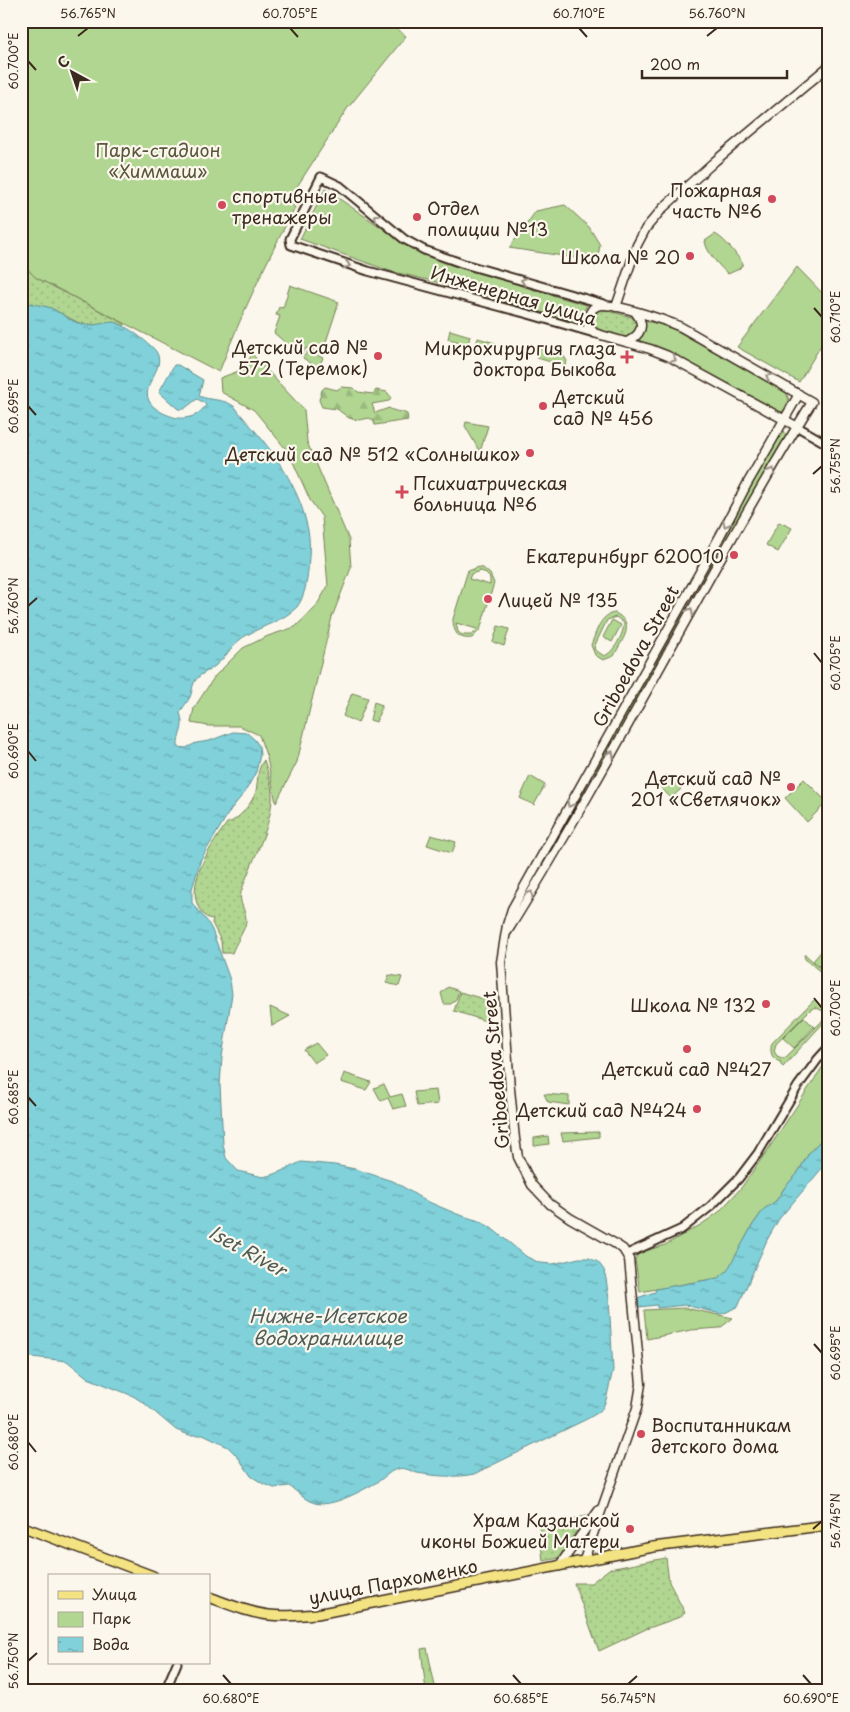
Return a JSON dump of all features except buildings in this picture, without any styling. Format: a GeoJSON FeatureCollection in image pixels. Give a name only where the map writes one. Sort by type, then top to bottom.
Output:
{"type":"FeatureCollection","features":[{"type":"Feature","properties":{"kind":"main road"},"geometry":{"type":"LineString","coordinates":[[616,307],[637,244],[646,228],[663,208],[715,161],[829,66]]}},
{"type":"Feature","properties":{"kind":"main road"},"geometry":{"type":"LineString","coordinates":[[594,333],[588,326],[588,316],[593,308],[604,305]]}},
{"type":"Feature","properties":{"kind":"main road","name":"Инженерная улица"},"geometry":{"type":"LineString","coordinates":[[604,305],[662,319],[681,327],[812,402]]}},
{"type":"Feature","properties":{"kind":"main road"},"geometry":{"type":"LineString","coordinates":[[627,342],[634,338],[640,330],[640,318],[635,312]]}},
{"type":"Feature","properties":{"kind":"main road","name":"Инженерная улица"},"geometry":{"type":"LineString","coordinates":[[594,333],[668,356],[796,426]]}},
{"type":"Feature","properties":{"kind":"main road","name":"Griboedova Street"},"geometry":{"type":"LineString","coordinates":[[627,1254],[614,1243],[570,1218],[550,1204],[532,1185],[523,1168],[515,1140],[510,1089],[501,962],[505,936],[512,909],[799,394]]}},
{"type":"Feature","properties":{"kind":"main road","name":"Griboedova Street"},"geometry":{"type":"LineString","coordinates":[[505,936],[596,782],[699,596],[796,426],[812,402]]}},
{"type":"Feature","properties":{"kind":"main road"},"geometry":{"type":"LineString","coordinates":[[584,1560],[637,1408],[641,1384],[634,1292],[630,1259],[627,1254]]}},
{"type":"Feature","properties":{"kind":"main road"},"geometry":{"type":"LineString","coordinates":[[559,1566],[604,1503]]}},
{"type":"Feature","properties":{"kind":"main road","name":"улица Пархоменко"},"geometry":{"type":"LineString","coordinates":[[210,1597],[251,1612],[268,1615],[317,1614],[654,1547],[829,1525]]}},
{"type":"Feature","properties":{"kind":"main road"},"geometry":{"type":"LineString","coordinates":[[21,1526],[148,1574]]}},
{"type":"Feature","properties":{"kind":"street","name":"Инженерная улица"},"geometry":{"type":"LineString","coordinates":[[594,333],[368,271],[290,245],[290,239],[321,177],[340,186],[404,240],[418,247],[464,264],[604,305]]}},
{"type":"Feature","properties":{"kind":"street","name":"Инженерная улица"},"geometry":{"type":"LineString","coordinates":[[796,426],[829,445]]}},
{"type":"Feature","properties":{"kind":"street"},"geometry":{"type":"LineString","coordinates":[[627,1254],[682,1229],[700,1217],[732,1185],[758,1153],[798,1086],[818,1059],[829,1048]]}},
{"type":"Feature","properties":{"kind":"street"},"geometry":{"type":"LineString","coordinates":[[165,1691],[177,1664]]}},
{"type":"Feature","properties":{"kind":"green space","name":"Парк-стадион «Химмаш»"},"geometry":{"type":"Polygon","coordinates":[[[21,21],[386,21],[406,36],[347,109],[289,199],[295,208],[254,289],[219,372],[35,277],[21,262],[21,21]]]}},
{"type":"Feature","properties":{"kind":"green space"},"geometry":{"type":"Polygon","coordinates":[[[325,189],[407,245],[534,290],[587,305],[582,313],[582,324],[453,286],[390,271],[300,239],[325,189]]]}},
{"type":"Feature","properties":{"kind":"green space"},"geometry":{"type":"Polygon","coordinates":[[[565,205],[589,227],[600,245],[597,261],[509,248],[536,211],[565,205]]]}},
{"type":"Feature","properties":{"kind":"green space"},"geometry":{"type":"Polygon","coordinates":[[[715,234],[727,243],[743,264],[739,269],[728,274],[717,263],[705,241],[715,234]]]}},
{"type":"Feature","properties":{"kind":"green space"},"geometry":{"type":"Polygon","coordinates":[[[21,262],[35,277],[125,324],[124,326],[117,323],[81,324],[50,308],[21,302],[21,262]]]}},
{"type":"Feature","properties":{"kind":"green space"},"geometry":{"type":"Polygon","coordinates":[[[797,267],[829,300],[829,332],[799,382],[737,347],[797,267]]]}},
{"type":"Feature","properties":{"kind":"green space"},"geometry":{"type":"Polygon","coordinates":[[[290,285],[339,302],[322,354],[306,348],[301,356],[274,333],[280,316],[276,315],[279,307],[283,308],[290,285]]]}},
{"type":"Feature","properties":{"kind":"green space"},"geometry":{"type":"Polygon","coordinates":[[[600,309],[632,317],[638,326],[636,334],[626,339],[594,331],[591,327],[591,317],[600,309]]]}},
{"type":"Feature","properties":{"kind":"green space"},"geometry":{"type":"Polygon","coordinates":[[[643,321],[661,324],[677,331],[786,392],[790,403],[785,411],[776,413],[654,347],[637,341],[641,335],[643,321]]]}},
{"type":"Feature","properties":{"kind":"green space"},"geometry":{"type":"Polygon","coordinates":[[[450,330],[470,336],[468,344],[448,339],[450,330]]]}},
{"type":"Feature","properties":{"kind":"green space"},"geometry":{"type":"Polygon","coordinates":[[[478,338],[495,343],[492,352],[475,347],[478,338]]]}},
{"type":"Feature","properties":{"kind":"green space"},"geometry":{"type":"Polygon","coordinates":[[[540,348],[563,355],[567,361],[565,366],[537,358],[540,348]]]}},
{"type":"Feature","properties":{"kind":"green space"},"geometry":{"type":"Polygon","coordinates":[[[308,351],[323,358],[318,368],[303,358],[308,351]]]}},
{"type":"Feature","properties":{"kind":"green space"},"geometry":{"type":"Polygon","coordinates":[[[252,354],[304,410],[307,442],[349,540],[351,568],[332,617],[297,762],[276,803],[267,758],[259,735],[240,726],[209,726],[191,723],[194,708],[215,676],[243,648],[268,636],[295,627],[315,608],[328,586],[322,517],[310,500],[289,453],[254,410],[221,392],[220,378],[244,369],[252,354]]]}},
{"type":"Feature","properties":{"kind":"green space"},"geometry":{"type":"Polygon","coordinates":[[[325,387],[337,390],[341,387],[354,388],[358,392],[373,394],[376,390],[387,392],[391,397],[389,401],[372,404],[375,413],[389,408],[407,414],[408,420],[375,425],[373,420],[369,418],[360,420],[349,418],[337,409],[322,407],[319,400],[325,387]]]}},
{"type":"Feature","properties":{"kind":"green space"},"geometry":{"type":"Polygon","coordinates":[[[466,422],[488,426],[480,452],[465,426],[466,422]]]}},
{"type":"Feature","properties":{"kind":"green space"},"geometry":{"type":"Polygon","coordinates":[[[782,432],[789,435],[695,599],[688,595],[782,432]]]}},
{"type":"Feature","properties":{"kind":"green space"},"geometry":{"type":"Polygon","coordinates":[[[779,522],[792,528],[778,552],[766,545],[779,522]]]}},
{"type":"Feature","properties":{"kind":"green space"},"geometry":{"type":"Polygon","coordinates":[[[479,567],[483,568],[490,574],[494,583],[480,630],[472,638],[463,638],[455,631],[453,619],[468,570],[479,567]],[[480,571],[471,574],[469,579],[490,585],[490,578],[480,571]],[[456,623],[458,632],[462,635],[472,635],[477,630],[477,629],[456,623]]]}},
{"type":"Feature","properties":{"kind":"green space"},"geometry":{"type":"Polygon","coordinates":[[[682,606],[689,609],[598,774],[592,770],[682,606]]]}},
{"type":"Feature","properties":{"kind":"green space"},"geometry":{"type":"Polygon","coordinates":[[[615,613],[622,617],[625,622],[626,632],[614,656],[603,660],[595,655],[591,645],[602,620],[615,613]],[[616,617],[607,620],[594,649],[604,656],[608,654],[618,642],[624,623],[616,617]]]}},
{"type":"Feature","properties":{"kind":"green space"},"geometry":{"type":"Polygon","coordinates":[[[612,620],[621,625],[612,642],[603,637],[612,620]]]}},
{"type":"Feature","properties":{"kind":"green space"},"geometry":{"type":"Polygon","coordinates":[[[498,626],[509,629],[504,646],[493,642],[498,626]]]}},
{"type":"Feature","properties":{"kind":"green space"},"geometry":{"type":"Polygon","coordinates":[[[352,693],[368,698],[358,723],[343,716],[352,693]]]}},
{"type":"Feature","properties":{"kind":"green space"},"geometry":{"type":"Polygon","coordinates":[[[374,702],[382,705],[376,722],[370,720],[374,702]]]}},
{"type":"Feature","properties":{"kind":"green space"},"geometry":{"type":"Polygon","coordinates":[[[264,760],[272,791],[270,813],[264,836],[240,896],[246,918],[245,925],[232,953],[222,953],[221,941],[212,923],[213,919],[207,917],[199,908],[195,887],[202,864],[214,842],[227,823],[236,819],[252,800],[256,791],[260,767],[264,760]]]}},
{"type":"Feature","properties":{"kind":"green space"},"geometry":{"type":"Polygon","coordinates":[[[666,775],[681,789],[671,798],[656,783],[666,775]]]}},
{"type":"Feature","properties":{"kind":"green space"},"geometry":{"type":"Polygon","coordinates":[[[530,776],[545,785],[534,805],[520,798],[530,776]]]}},
{"type":"Feature","properties":{"kind":"green space"},"geometry":{"type":"Polygon","coordinates":[[[804,779],[827,802],[807,822],[785,798],[804,779]]]}},
{"type":"Feature","properties":{"kind":"green space"},"geometry":{"type":"Polygon","coordinates":[[[582,786],[589,789],[526,897],[522,895],[582,786]]]}},
{"type":"Feature","properties":{"kind":"green space"},"geometry":{"type":"Polygon","coordinates":[[[431,835],[456,842],[452,853],[427,845],[431,835]]]}},
{"type":"Feature","properties":{"kind":"green space"},"geometry":{"type":"Polygon","coordinates":[[[825,947],[829,950],[829,964],[824,970],[813,961],[825,947]]]}},
{"type":"Feature","properties":{"kind":"green space"},"geometry":{"type":"Polygon","coordinates":[[[804,955],[824,972],[829,967],[829,979],[805,959],[804,955]]]}},
{"type":"Feature","properties":{"kind":"green space"},"geometry":{"type":"Polygon","coordinates":[[[389,975],[402,977],[399,986],[386,983],[389,975]]]}},
{"type":"Feature","properties":{"kind":"green space"},"geometry":{"type":"Polygon","coordinates":[[[448,987],[459,991],[456,999],[451,1004],[444,1004],[441,993],[448,987]]]}},
{"type":"Feature","properties":{"kind":"green space"},"geometry":{"type":"Polygon","coordinates":[[[460,992],[487,1000],[489,1022],[454,1011],[460,992]]]}},
{"type":"Feature","properties":{"kind":"green space"},"geometry":{"type":"Polygon","coordinates":[[[814,1000],[825,1009],[827,1019],[783,1067],[780,1064],[781,1062],[772,1055],[772,1043],[814,1000]],[[815,1007],[810,1010],[776,1044],[774,1051],[777,1056],[786,1057],[822,1021],[823,1011],[815,1007]]]}},
{"type":"Feature","properties":{"kind":"green space"},"geometry":{"type":"Polygon","coordinates":[[[270,1007],[290,1016],[272,1026],[270,1007]]]}},
{"type":"Feature","properties":{"kind":"green space"},"geometry":{"type":"Polygon","coordinates":[[[804,1017],[814,1027],[794,1048],[783,1038],[804,1017]]]}},
{"type":"Feature","properties":{"kind":"green space"},"geometry":{"type":"Polygon","coordinates":[[[316,1043],[326,1055],[314,1063],[304,1050],[316,1043]]]}},
{"type":"Feature","properties":{"kind":"green space"},"geometry":{"type":"Polygon","coordinates":[[[829,1057],[829,1131],[809,1153],[797,1174],[776,1201],[764,1209],[752,1226],[727,1272],[718,1278],[640,1292],[635,1259],[639,1253],[665,1245],[719,1212],[741,1188],[829,1057]]]}},
{"type":"Feature","properties":{"kind":"green space"},"geometry":{"type":"Polygon","coordinates":[[[344,1073],[371,1082],[366,1090],[341,1082],[344,1073]]]}},
{"type":"Feature","properties":{"kind":"green space"},"geometry":{"type":"Polygon","coordinates":[[[384,1084],[390,1097],[402,1094],[406,1106],[393,1109],[388,1098],[381,1101],[374,1088],[384,1084]]]}},
{"type":"Feature","properties":{"kind":"green space"},"geometry":{"type":"Polygon","coordinates":[[[436,1090],[438,1104],[417,1106],[414,1092],[436,1090]]]}},
{"type":"Feature","properties":{"kind":"green space"},"geometry":{"type":"Polygon","coordinates":[[[544,1094],[569,1096],[569,1105],[548,1102],[544,1094]]]}},
{"type":"Feature","properties":{"kind":"green space"},"geometry":{"type":"Polygon","coordinates":[[[599,1132],[599,1137],[563,1141],[561,1133],[599,1132]]]}},
{"type":"Feature","properties":{"kind":"green space"},"geometry":{"type":"Polygon","coordinates":[[[548,1136],[549,1144],[534,1146],[534,1138],[548,1136]]]}},
{"type":"Feature","properties":{"kind":"green space"},"geometry":{"type":"Polygon","coordinates":[[[685,1308],[733,1318],[720,1328],[691,1330],[647,1339],[644,1310],[685,1308]]]}},
{"type":"Feature","properties":{"kind":"green space"},"geometry":{"type":"Polygon","coordinates":[[[586,1516],[559,1558],[543,1561],[539,1526],[586,1516]]]}},
{"type":"Feature","properties":{"kind":"green space"},"geometry":{"type":"Polygon","coordinates":[[[666,1558],[669,1582],[685,1613],[680,1617],[646,1629],[599,1651],[574,1583],[591,1583],[609,1569],[666,1558]]]}},
{"type":"Feature","properties":{"kind":"green space"},"geometry":{"type":"Polygon","coordinates":[[[427,1648],[436,1691],[426,1691],[421,1649],[427,1648]]]}},
{"type":"Feature","properties":{"kind":"water","name":"Нижне-Исетское водохранилище"},"geometry":{"type":"Polygon","coordinates":[[[21,302],[51,308],[81,324],[116,323],[139,336],[153,348],[158,356],[158,364],[148,389],[148,397],[152,405],[163,413],[176,418],[191,417],[206,405],[197,399],[184,409],[178,409],[159,392],[174,365],[178,365],[203,380],[199,396],[231,404],[263,440],[290,480],[303,510],[307,526],[309,542],[308,575],[303,595],[297,607],[280,619],[242,638],[219,662],[198,677],[193,685],[190,697],[180,713],[182,727],[178,747],[186,748],[196,743],[209,741],[233,732],[247,733],[259,746],[260,755],[256,772],[245,792],[231,809],[201,859],[192,889],[192,903],[212,930],[230,980],[232,994],[222,1057],[220,1085],[223,1144],[226,1158],[238,1171],[263,1177],[275,1174],[301,1162],[355,1169],[395,1182],[424,1200],[479,1221],[490,1227],[527,1257],[540,1263],[553,1264],[579,1258],[589,1258],[598,1262],[604,1270],[609,1299],[613,1370],[603,1407],[599,1412],[587,1419],[474,1474],[438,1476],[400,1469],[339,1501],[322,1504],[311,1502],[289,1486],[274,1488],[262,1483],[251,1476],[238,1457],[228,1447],[203,1435],[189,1435],[176,1430],[133,1396],[88,1378],[67,1361],[21,1354],[21,302]]]}},
{"type":"Feature","properties":{"kind":"water"},"geometry":{"type":"Polygon","coordinates":[[[829,1131],[829,1160],[779,1219],[767,1240],[738,1306],[721,1314],[685,1305],[657,1308],[657,1305],[639,1307],[637,1298],[655,1292],[656,1289],[718,1278],[727,1271],[752,1226],[764,1209],[776,1201],[797,1174],[809,1153],[829,1131]]]}},
{"type":"Feature","properties":{"kind":"place","name":"Пожарная часть №6"},"geometry":{"type":"Point","coordinates":[772,199]}},
{"type":"Feature","properties":{"kind":"place","name":"спортивные тренажеры"},"geometry":{"type":"Point","coordinates":[222,205]}},
{"type":"Feature","properties":{"kind":"place","name":"Отдел полиции №13"},"geometry":{"type":"Point","coordinates":[417,217]}},
{"type":"Feature","properties":{"kind":"place","name":"Школа № 20"},"geometry":{"type":"Point","coordinates":[690,256]}},
{"type":"Feature","properties":{"kind":"place","name":"Детский сад № 572 (Теремок)"},"geometry":{"type":"Point","coordinates":[378,356]}},
{"type":"Feature","properties":{"kind":"place","name":"Микрохирургия глаза доктора Быкова"},"geometry":{"type":"Point","coordinates":[627,357]}},
{"type":"Feature","properties":{"kind":"place","name":"Детский сад № 456"},"geometry":{"type":"Point","coordinates":[543,406]}},
{"type":"Feature","properties":{"kind":"place","name":"Детский сад № 512 «Солнышко»"},"geometry":{"type":"Point","coordinates":[530,453]}},
{"type":"Feature","properties":{"kind":"place","name":"Психиатрическая больница №6"},"geometry":{"type":"Point","coordinates":[402,492]}},
{"type":"Feature","properties":{"kind":"place","name":"Екатеринбург 620010"},"geometry":{"type":"Point","coordinates":[734,555]}},
{"type":"Feature","properties":{"kind":"place","name":"Лицей № 135"},"geometry":{"type":"Point","coordinates":[488,599]}},
{"type":"Feature","properties":{"kind":"place","name":"Детский сад № 201 «Светлячок»"},"geometry":{"type":"Point","coordinates":[791,787]}},
{"type":"Feature","properties":{"kind":"place","name":"Школа № 132"},"geometry":{"type":"Point","coordinates":[766,1004]}},
{"type":"Feature","properties":{"kind":"place","name":"Детский сад №427"},"geometry":{"type":"Point","coordinates":[687,1049]}},
{"type":"Feature","properties":{"kind":"place","name":"Детский сад №424"},"geometry":{"type":"Point","coordinates":[697,1109]}},
{"type":"Feature","properties":{"kind":"place","name":"Воспитанникам детского дома"},"geometry":{"type":"Point","coordinates":[641,1434]}},
{"type":"Feature","properties":{"kind":"place","name":"Храм Казанской иконы Божией Матери"},"geometry":{"type":"Point","coordinates":[630,1529]}},
{"type":"Feature","properties":{"kind":"water label","name":"Iset River"},"geometry":{"type":"Point","coordinates":[248,1250]}}]}
